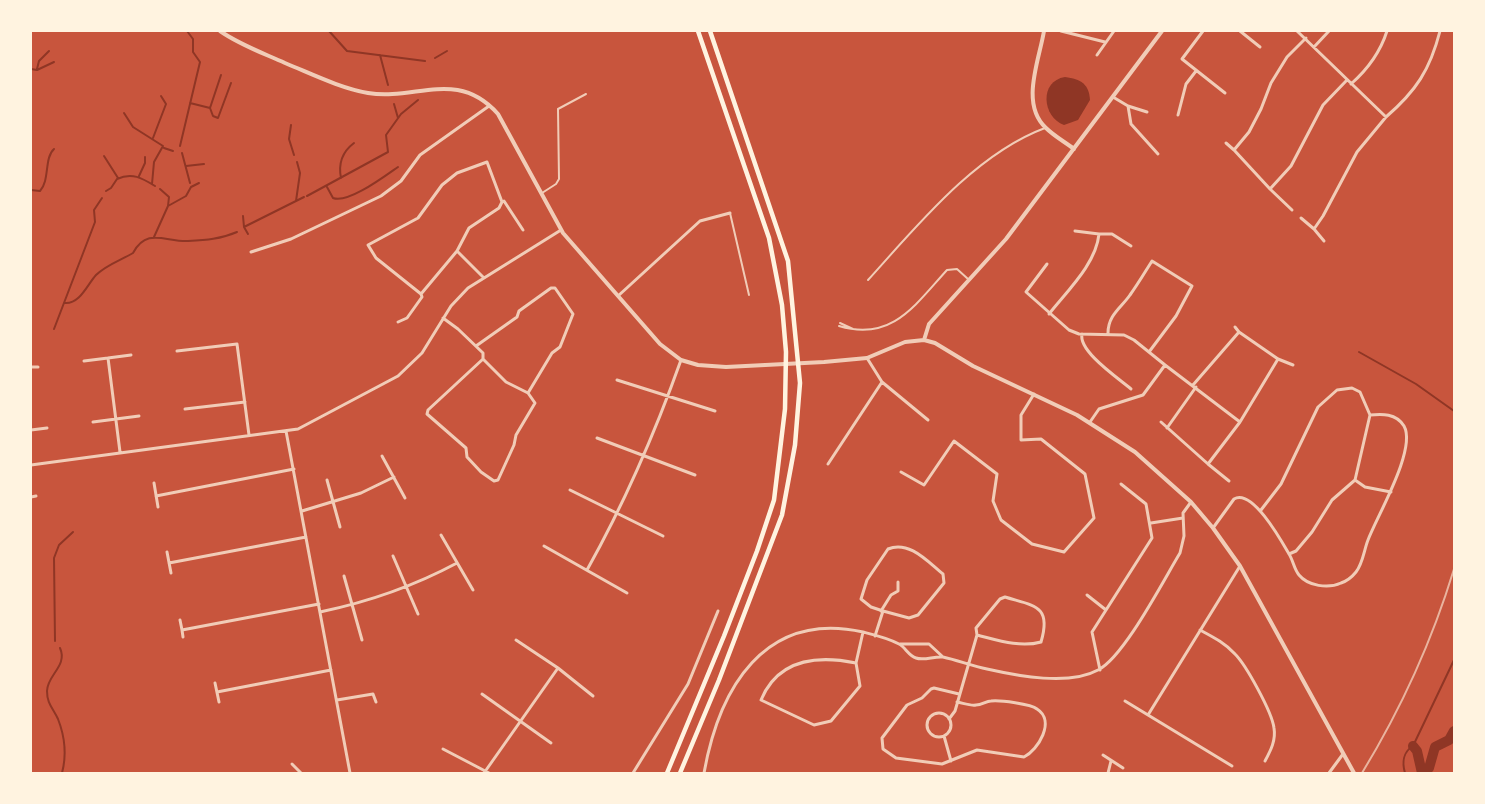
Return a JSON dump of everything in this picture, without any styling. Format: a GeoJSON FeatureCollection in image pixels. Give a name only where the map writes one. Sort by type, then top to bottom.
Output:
{"type":"FeatureCollection","features":[{"type":"Feature","properties":{"kind":"main road"},"geometry":{"type":"LineString","coordinates":[[667,773],[727,628],[757,551],[774,500],[785,409],[786,364],[782,305],[769,238],[698,31]]}},
{"type":"Feature","properties":{"kind":"main road"},"geometry":{"type":"LineString","coordinates":[[680,773],[730,653],[782,514],[795,445],[800,364],[788,261],[710,31]]}},
{"type":"Feature","properties":{"kind":"street"},"geometry":{"type":"LineString","coordinates":[[220,31],[258,51],[317,76],[368,93],[442,88],[467,92],[490,105],[498,114],[561,230],[666,350],[681,360],[698,365],[716,367],[800,364],[866,358],[905,342],[924,340],[940,346],[973,366],[1090,422],[1135,452],[1191,502],[1213,528],[1240,566],[1354,773]]}},
{"type":"Feature","properties":{"kind":"street"},"geometry":{"type":"LineString","coordinates":[[1044,31],[1033,83],[1032,104],[1045,128],[1074,149]]}},
{"type":"Feature","properties":{"kind":"street"},"geometry":{"type":"LineString","coordinates":[[1060,31],[1105,42]]}},
{"type":"Feature","properties":{"kind":"street"},"geometry":{"type":"LineString","coordinates":[[1097,55],[1114,31]]}},
{"type":"Feature","properties":{"kind":"street"},"geometry":{"type":"LineString","coordinates":[[924,340],[929,324],[1006,239],[1162,31]]}},
{"type":"Feature","properties":{"kind":"street"},"geometry":{"type":"LineString","coordinates":[[1203,31],[1182,59],[1225,93]]}},
{"type":"Feature","properties":{"kind":"street"},"geometry":{"type":"LineString","coordinates":[[1240,31],[1260,47]]}},
{"type":"Feature","properties":{"kind":"street"},"geometry":{"type":"LineString","coordinates":[[1297,31],[1386,117]]}},
{"type":"Feature","properties":{"kind":"street"},"geometry":{"type":"LineString","coordinates":[[1314,46],[1329,31]]}},
{"type":"Feature","properties":{"kind":"street"},"geometry":{"type":"LineString","coordinates":[[1352,84],[1373,61],[1383,46],[1387,31]]}},
{"type":"Feature","properties":{"kind":"street"},"geometry":{"type":"LineString","coordinates":[[1314,229],[1323,216],[1357,152],[1386,117],[1420,84],[1432,58],[1440,31]]}},
{"type":"Feature","properties":{"kind":"street"},"geometry":{"type":"LineString","coordinates":[[1234,150],[1249,132],[1261,109],[1271,83],[1287,57],[1306,38]]}},
{"type":"Feature","properties":{"kind":"street"},"geometry":{"type":"LineString","coordinates":[[1178,115],[1186,84],[1196,71]]}},
{"type":"Feature","properties":{"kind":"street"},"geometry":{"type":"LineString","coordinates":[[1270,189],[1291,166],[1323,105],[1347,80]]}},
{"type":"Feature","properties":{"kind":"street"},"geometry":{"type":"LineString","coordinates":[[1113,97],[1128,106],[1147,112]]}},
{"type":"Feature","properties":{"kind":"street"},"geometry":{"type":"LineString","coordinates":[[251,252],[291,239],[381,196],[400,181],[420,155],[490,105]]}},
{"type":"Feature","properties":{"kind":"street"},"geometry":{"type":"LineString","coordinates":[[1128,106],[1131,124],[1158,154]]}},
{"type":"Feature","properties":{"kind":"street"},"geometry":{"type":"LineString","coordinates":[[1226,143],[1292,210]]}},
{"type":"Feature","properties":{"kind":"street"},"geometry":{"type":"LineString","coordinates":[[421,294],[376,258],[368,245],[418,218],[442,186],[457,173],[487,162],[502,202],[504,201],[522,230]]}},
{"type":"Feature","properties":{"kind":"street"},"geometry":{"type":"LineString","coordinates":[[398,322],[407,318],[422,297],[421,294],[457,251],[469,228],[499,208],[502,202]]}},
{"type":"Feature","properties":{"kind":"street"},"geometry":{"type":"LineString","coordinates":[[617,296],[700,221],[730,213]]}},
{"type":"Feature","properties":{"kind":"street"},"geometry":{"type":"LineString","coordinates":[[1301,218],[1324,241]]}},
{"type":"Feature","properties":{"kind":"street"},"geometry":{"type":"LineString","coordinates":[[31,465],[298,429],[398,376],[422,353],[443,318],[459,297],[484,278],[561,230]]}},
{"type":"Feature","properties":{"kind":"street"},"geometry":{"type":"LineString","coordinates":[[1075,231],[1112,234],[1131,246]]}},
{"type":"Feature","properties":{"kind":"street"},"geometry":{"type":"LineString","coordinates":[[1049,314],[1087,265],[1098,244],[1100,234]]}},
{"type":"Feature","properties":{"kind":"street"},"geometry":{"type":"LineString","coordinates":[[457,251],[484,278]]}},
{"type":"Feature","properties":{"kind":"street"},"geometry":{"type":"LineString","coordinates":[[1108,333],[1108,325],[1112,315],[1130,295],[1152,261],[1192,286],[1176,316],[1150,352]]}},
{"type":"Feature","properties":{"kind":"street"},"geometry":{"type":"LineString","coordinates":[[1047,264],[1026,292],[1049,314],[1069,330],[1082,334],[1108,333],[1129,337],[1240,422]]}},
{"type":"Feature","properties":{"kind":"street"},"geometry":{"type":"LineString","coordinates":[[476,346],[517,318],[519,311],[551,288],[556,288],[573,314],[560,347],[552,353],[528,393]]}},
{"type":"Feature","properties":{"kind":"street"},"geometry":{"type":"LineString","coordinates":[[443,318],[458,329],[483,353],[483,359],[506,382],[528,393],[535,403],[534,408],[516,435],[514,445],[498,480],[494,481],[481,472],[467,457],[466,448],[427,414],[428,410],[483,359]]}},
{"type":"Feature","properties":{"kind":"street"},"geometry":{"type":"LineString","coordinates":[[1235,327],[1238,332],[1278,359],[1293,365]]}},
{"type":"Feature","properties":{"kind":"street"},"geometry":{"type":"LineString","coordinates":[[1167,428],[1195,386],[1238,332]]}},
{"type":"Feature","properties":{"kind":"street"},"geometry":{"type":"LineString","coordinates":[[1082,334],[1081,339],[1086,350],[1131,389]]}},
{"type":"Feature","properties":{"kind":"street"},"geometry":{"type":"LineString","coordinates":[[177,352],[237,344],[249,435]]}},
{"type":"Feature","properties":{"kind":"street"},"geometry":{"type":"LineString","coordinates":[[84,361],[131,355]]}},
{"type":"Feature","properties":{"kind":"street"},"geometry":{"type":"LineString","coordinates":[[108,358],[120,452]]}},
{"type":"Feature","properties":{"kind":"street"},"geometry":{"type":"LineString","coordinates":[[866,358],[882,382],[928,420]]}},
{"type":"Feature","properties":{"kind":"street"},"geometry":{"type":"LineString","coordinates":[[1208,464],[1240,422],[1278,359]]}},
{"type":"Feature","properties":{"kind":"street"},"geometry":{"type":"LineString","coordinates":[[587,570],[618,514],[644,458],[681,360]]}},
{"type":"Feature","properties":{"kind":"street"},"geometry":{"type":"LineString","coordinates":[[31,367],[38,366]]}},
{"type":"Feature","properties":{"kind":"street"},"geometry":{"type":"LineString","coordinates":[[1090,422],[1099,409],[1143,395],[1165,366]]}},
{"type":"Feature","properties":{"kind":"street"},"geometry":{"type":"LineString","coordinates":[[618,380],[668,398],[715,411]]}},
{"type":"Feature","properties":{"kind":"street"},"geometry":{"type":"LineString","coordinates":[[828,464],[882,382]]}},
{"type":"Feature","properties":{"kind":"street"},"geometry":{"type":"LineString","coordinates":[[1261,510],[1281,484],[1318,407],[1330,394],[1347,388],[1360,392],[1370,415],[1355,480],[1332,500],[1312,532],[1296,551],[1289,554]]}},
{"type":"Feature","properties":{"kind":"street"},"geometry":{"type":"LineString","coordinates":[[901,472],[924,485],[954,441],[997,474],[993,501],[1001,520],[1032,544],[1064,552],[1094,518],[1085,474],[1041,439],[1021,440],[1021,415],[1034,394]]}},
{"type":"Feature","properties":{"kind":"street"},"geometry":{"type":"LineString","coordinates":[[185,409],[245,402]]}},
{"type":"Feature","properties":{"kind":"street"},"geometry":{"type":"LineString","coordinates":[[1213,528],[1225,510],[1238,497],[1244,498],[1261,510],[1289,554],[1298,574],[1308,582],[1320,586],[1336,586],[1347,580],[1357,571],[1368,540],[1391,492],[1406,442],[1405,428],[1400,421],[1391,415],[1370,415]]}},
{"type":"Feature","properties":{"kind":"street"},"geometry":{"type":"LineString","coordinates":[[93,422],[139,416]]}},
{"type":"Feature","properties":{"kind":"street"},"geometry":{"type":"LineString","coordinates":[[1160,422],[1229,481]]}},
{"type":"Feature","properties":{"kind":"street"},"geometry":{"type":"LineString","coordinates":[[31,430],[47,428]]}},
{"type":"Feature","properties":{"kind":"street"},"geometry":{"type":"LineString","coordinates":[[286,431],[350,773]]}},
{"type":"Feature","properties":{"kind":"street"},"geometry":{"type":"LineString","coordinates":[[597,438],[644,458],[695,474]]}},
{"type":"Feature","properties":{"kind":"street"},"geometry":{"type":"LineString","coordinates":[[382,456],[405,498]]}},
{"type":"Feature","properties":{"kind":"street"},"geometry":{"type":"LineString","coordinates":[[156,496],[294,469]]}},
{"type":"Feature","properties":{"kind":"street"},"geometry":{"type":"LineString","coordinates":[[302,511],[378,486],[394,477]]}},
{"type":"Feature","properties":{"kind":"street"},"geometry":{"type":"LineString","coordinates":[[327,480],[340,527]]}},
{"type":"Feature","properties":{"kind":"street"},"geometry":{"type":"LineString","coordinates":[[1355,480],[1366,487],[1391,492]]}},
{"type":"Feature","properties":{"kind":"street"},"geometry":{"type":"LineString","coordinates":[[154,483],[158,507]]}},
{"type":"Feature","properties":{"kind":"street"},"geometry":{"type":"LineString","coordinates":[[1100,670],[1092,632],[1152,538],[1151,523],[1146,504],[1121,484]]}},
{"type":"Feature","properties":{"kind":"street"},"geometry":{"type":"LineString","coordinates":[[570,490],[663,536]]}},
{"type":"Feature","properties":{"kind":"street"},"geometry":{"type":"LineString","coordinates":[[31,496],[36,496]]}},
{"type":"Feature","properties":{"kind":"street"},"geometry":{"type":"LineString","coordinates":[[899,644],[915,658],[944,658],[987,670],[1055,679],[1080,677],[1100,670],[1122,649],[1180,553],[1184,536],[1182,518],[1185,508],[1191,502]]}},
{"type":"Feature","properties":{"kind":"street"},"geometry":{"type":"LineString","coordinates":[[1151,523],[1182,518]]}},
{"type":"Feature","properties":{"kind":"street"},"geometry":{"type":"LineString","coordinates":[[441,535],[473,590]]}},
{"type":"Feature","properties":{"kind":"street"},"geometry":{"type":"LineString","coordinates":[[170,563],[306,537]]}},
{"type":"Feature","properties":{"kind":"street"},"geometry":{"type":"LineString","coordinates":[[544,546],[627,593]]}},
{"type":"Feature","properties":{"kind":"street"},"geometry":{"type":"LineString","coordinates":[[892,547],[911,550],[943,574],[944,582],[918,615],[910,618],[882,611],[871,607],[861,599],[867,580],[888,549],[892,547]]}},
{"type":"Feature","properties":{"kind":"street"},"geometry":{"type":"LineString","coordinates":[[167,552],[171,573]]}},
{"type":"Feature","properties":{"kind":"street"},"geometry":{"type":"LineString","coordinates":[[393,556],[418,614]]}},
{"type":"Feature","properties":{"kind":"street"},"geometry":{"type":"LineString","coordinates":[[320,612],[352,606],[406,587],[431,577],[457,563]]}},
{"type":"Feature","properties":{"kind":"street"},"geometry":{"type":"LineString","coordinates":[[1148,716],[1240,566]]}},
{"type":"Feature","properties":{"kind":"street"},"geometry":{"type":"LineString","coordinates":[[344,576],[362,640]]}},
{"type":"Feature","properties":{"kind":"street"},"geometry":{"type":"LineString","coordinates":[[875,636],[882,611],[891,595],[898,591],[898,582]]}},
{"type":"Feature","properties":{"kind":"street"},"geometry":{"type":"LineString","coordinates":[[1087,595],[1106,610]]}},
{"type":"Feature","properties":{"kind":"street"},"geometry":{"type":"LineString","coordinates":[[948,718],[955,711],[977,635],[976,628],[1000,599],[1005,597],[1037,607],[1042,611],[1044,630],[1040,642],[1031,645],[999,641],[977,635]]}},
{"type":"Feature","properties":{"kind":"street"},"geometry":{"type":"LineString","coordinates":[[182,630],[318,604]]}},
{"type":"Feature","properties":{"kind":"street"},"geometry":{"type":"LineString","coordinates":[[633,773],[688,684],[718,611]]}},
{"type":"Feature","properties":{"kind":"street"},"geometry":{"type":"LineString","coordinates":[[180,620],[183,638]]}},
{"type":"Feature","properties":{"kind":"street"},"geometry":{"type":"LineString","coordinates":[[704,773],[711,742],[729,693],[756,657],[766,649],[802,632],[834,628],[863,632],[899,644],[929,644],[944,658]]}},
{"type":"Feature","properties":{"kind":"street"},"geometry":{"type":"LineString","coordinates":[[1200,630],[1224,644],[1236,655],[1247,669],[1266,707],[1274,727],[1274,738],[1265,761]]}},
{"type":"Feature","properties":{"kind":"street"},"geometry":{"type":"LineString","coordinates":[[856,663],[818,658],[786,668],[765,690],[761,700],[814,725],[831,721],[860,686],[856,663],[863,632]]}},
{"type":"Feature","properties":{"kind":"street"},"geometry":{"type":"LineString","coordinates":[[516,640],[558,668],[593,696]]}},
{"type":"Feature","properties":{"kind":"street"},"geometry":{"type":"LineString","coordinates":[[443,749],[486,772],[519,720],[558,668]]}},
{"type":"Feature","properties":{"kind":"street"},"geometry":{"type":"LineString","coordinates":[[217,692],[331,670]]}},
{"type":"Feature","properties":{"kind":"street"},"geometry":{"type":"LineString","coordinates":[[215,683],[219,702]]}},
{"type":"Feature","properties":{"kind":"street"},"geometry":{"type":"LineString","coordinates":[[957,702],[974,706],[990,701],[1032,706],[1041,712],[1045,724],[1043,736],[1030,754],[1024,757],[976,750],[942,764],[896,758],[883,749],[882,738],[908,705],[922,698],[930,689],[959,694]]}},
{"type":"Feature","properties":{"kind":"street"},"geometry":{"type":"LineString","coordinates":[[337,700],[373,694],[376,702]]}},
{"type":"Feature","properties":{"kind":"street"},"geometry":{"type":"LineString","coordinates":[[482,694],[551,743]]}},
{"type":"Feature","properties":{"kind":"street"},"geometry":{"type":"LineString","coordinates":[[1125,701],[1232,766]]}},
{"type":"Feature","properties":{"kind":"street"},"geometry":{"type":"LineString","coordinates":[[937,714],[944,714],[948,718],[950,728],[944,736],[937,737],[930,733],[928,728],[928,720],[937,714]]}},
{"type":"Feature","properties":{"kind":"street"},"geometry":{"type":"LineString","coordinates":[[944,736],[951,761]]}},
{"type":"Feature","properties":{"kind":"street"},"geometry":{"type":"LineString","coordinates":[[1329,773],[1343,754]]}},
{"type":"Feature","properties":{"kind":"street"},"geometry":{"type":"LineString","coordinates":[[1103,755],[1123,768]]}},
{"type":"Feature","properties":{"kind":"street"},"geometry":{"type":"LineString","coordinates":[[1108,773],[1112,761]]}},
{"type":"Feature","properties":{"kind":"street"},"geometry":{"type":"LineString","coordinates":[[292,764],[301,773]]}},
{"type":"Feature","properties":{"kind":"lane"},"geometry":{"type":"LineString","coordinates":[[540,194],[550,189],[559,179],[558,109],[586,94]]}},
{"type":"Feature","properties":{"kind":"lane"},"geometry":{"type":"LineString","coordinates":[[868,280],[965,178],[998,154],[1045,128]]}},
{"type":"Feature","properties":{"kind":"lane"},"geometry":{"type":"LineString","coordinates":[[730,213],[749,295]]}},
{"type":"Feature","properties":{"kind":"lane"},"geometry":{"type":"LineString","coordinates":[[840,325],[853,329],[874,330],[896,322],[947,270],[957,270],[969,281]]}},
{"type":"Feature","properties":{"kind":"shaded area"},"geometry":{"type":"Polygon","coordinates":[[[1065,77],[1076,79],[1083,83],[1088,90],[1090,100],[1078,120],[1064,125],[1051,115],[1046,100],[1047,92],[1051,85],[1065,77]]]}},
{"type":"Feature","properties":{"kind":"waterway"},"geometry":{"type":"LineString","coordinates":[[180,146],[200,62],[193,52],[193,39],[187,31]]}},
{"type":"Feature","properties":{"kind":"waterway"},"geometry":{"type":"LineString","coordinates":[[329,31],[347,51],[425,61]]}},
{"type":"Feature","properties":{"kind":"waterway"},"geometry":{"type":"LineString","coordinates":[[37,69],[39,61],[49,51]]}},
{"type":"Feature","properties":{"kind":"waterway"},"geometry":{"type":"LineString","coordinates":[[435,58],[447,51]]}},
{"type":"Feature","properties":{"kind":"waterway"},"geometry":{"type":"LineString","coordinates":[[380,55],[388,85]]}},
{"type":"Feature","properties":{"kind":"waterway"},"geometry":{"type":"LineString","coordinates":[[31,69],[37,70],[54,62]]}},
{"type":"Feature","properties":{"kind":"waterway"},"geometry":{"type":"LineString","coordinates":[[210,108],[221,75]]}},
{"type":"Feature","properties":{"kind":"waterway"},"geometry":{"type":"LineString","coordinates":[[190,103],[210,108],[213,116],[218,118],[231,83]]}},
{"type":"Feature","properties":{"kind":"waterway"},"geometry":{"type":"LineString","coordinates":[[153,138],[166,104],[161,96]]}},
{"type":"Feature","properties":{"kind":"waterway"},"geometry":{"type":"LineString","coordinates":[[307,196],[388,152],[386,135],[401,114],[418,100]]}},
{"type":"Feature","properties":{"kind":"waterway"},"geometry":{"type":"LineString","coordinates":[[394,104],[398,118]]}},
{"type":"Feature","properties":{"kind":"waterway"},"geometry":{"type":"LineString","coordinates":[[124,113],[133,127],[163,146],[154,162],[152,184]]}},
{"type":"Feature","properties":{"kind":"waterway"},"geometry":{"type":"LineString","coordinates":[[291,125],[289,139],[294,155]]}},
{"type":"Feature","properties":{"kind":"waterway"},"geometry":{"type":"LineString","coordinates":[[341,178],[340,167],[342,158],[346,150],[354,143]]}},
{"type":"Feature","properties":{"kind":"waterway"},"geometry":{"type":"LineString","coordinates":[[164,148],[173,151]]}},
{"type":"Feature","properties":{"kind":"waterway"},"geometry":{"type":"LineString","coordinates":[[31,190],[40,191],[43,186],[49,158],[54,149]]}},
{"type":"Feature","properties":{"kind":"waterway"},"geometry":{"type":"LineString","coordinates":[[182,153],[190,183]]}},
{"type":"Feature","properties":{"kind":"waterway"},"geometry":{"type":"LineString","coordinates":[[104,156],[118,178]]}},
{"type":"Feature","properties":{"kind":"waterway"},"geometry":{"type":"LineString","coordinates":[[139,176],[145,163],[145,157]]}},
{"type":"Feature","properties":{"kind":"waterway"},"geometry":{"type":"LineString","coordinates":[[296,201],[300,173],[297,162]]}},
{"type":"Feature","properties":{"kind":"waterway"},"geometry":{"type":"LineString","coordinates":[[186,166],[204,164]]}},
{"type":"Feature","properties":{"kind":"waterway"},"geometry":{"type":"LineString","coordinates":[[327,187],[333,198],[348,197],[366,188],[398,167]]}},
{"type":"Feature","properties":{"kind":"waterway"},"geometry":{"type":"LineString","coordinates":[[106,191],[111,188],[117,179],[127,176],[141,178],[155,186]]}},
{"type":"Feature","properties":{"kind":"waterway"},"geometry":{"type":"LineString","coordinates":[[154,237],[168,206],[186,196],[191,187],[199,183]]}},
{"type":"Feature","properties":{"kind":"waterway"},"geometry":{"type":"LineString","coordinates":[[160,189],[169,197],[168,206]]}},
{"type":"Feature","properties":{"kind":"waterway"},"geometry":{"type":"LineString","coordinates":[[244,227],[304,197]]}},
{"type":"Feature","properties":{"kind":"waterway"},"geometry":{"type":"LineString","coordinates":[[54,329],[95,222],[94,210],[102,198]]}},
{"type":"Feature","properties":{"kind":"waterway"},"geometry":{"type":"LineString","coordinates":[[243,216],[244,227],[248,234]]}},
{"type":"Feature","properties":{"kind":"waterway"},"geometry":{"type":"LineString","coordinates":[[65,303],[79,297],[100,271],[133,253],[144,240],[150,238],[180,241],[201,240],[219,238],[237,232]]}},
{"type":"Feature","properties":{"kind":"waterway"},"geometry":{"type":"LineString","coordinates":[[1359,352],[1416,384],[1454,411]]}},
{"type":"Feature","properties":{"kind":"waterway"},"geometry":{"type":"LineString","coordinates":[[55,641],[54,558],[59,545],[73,532]]}},
{"type":"Feature","properties":{"kind":"waterway"},"geometry":{"type":"LineString","coordinates":[[60,648],[61,660],[50,680],[47,695],[49,703],[58,719],[64,739],[65,752],[62,773]]}},
{"type":"Feature","properties":{"kind":"waterway"},"geometry":{"type":"LineString","coordinates":[[1405,773],[1405,755],[1413,746],[1454,660]]}},
{"type":"Feature","properties":{"kind":"waterway"},"geometry":{"type":"LineString","coordinates":[[1424,773],[1429,768],[1435,747],[1449,740],[1454,731]]}},
{"type":"Feature","properties":{"kind":"waterway"},"geometry":{"type":"LineString","coordinates":[[1413,746],[1417,751],[1422,773]]}},
{"type":"Feature","properties":{"kind":"railway"},"geometry":{"type":"LineString","coordinates":[[1362,773],[1390,724],[1426,648],[1454,569]]}}]}
